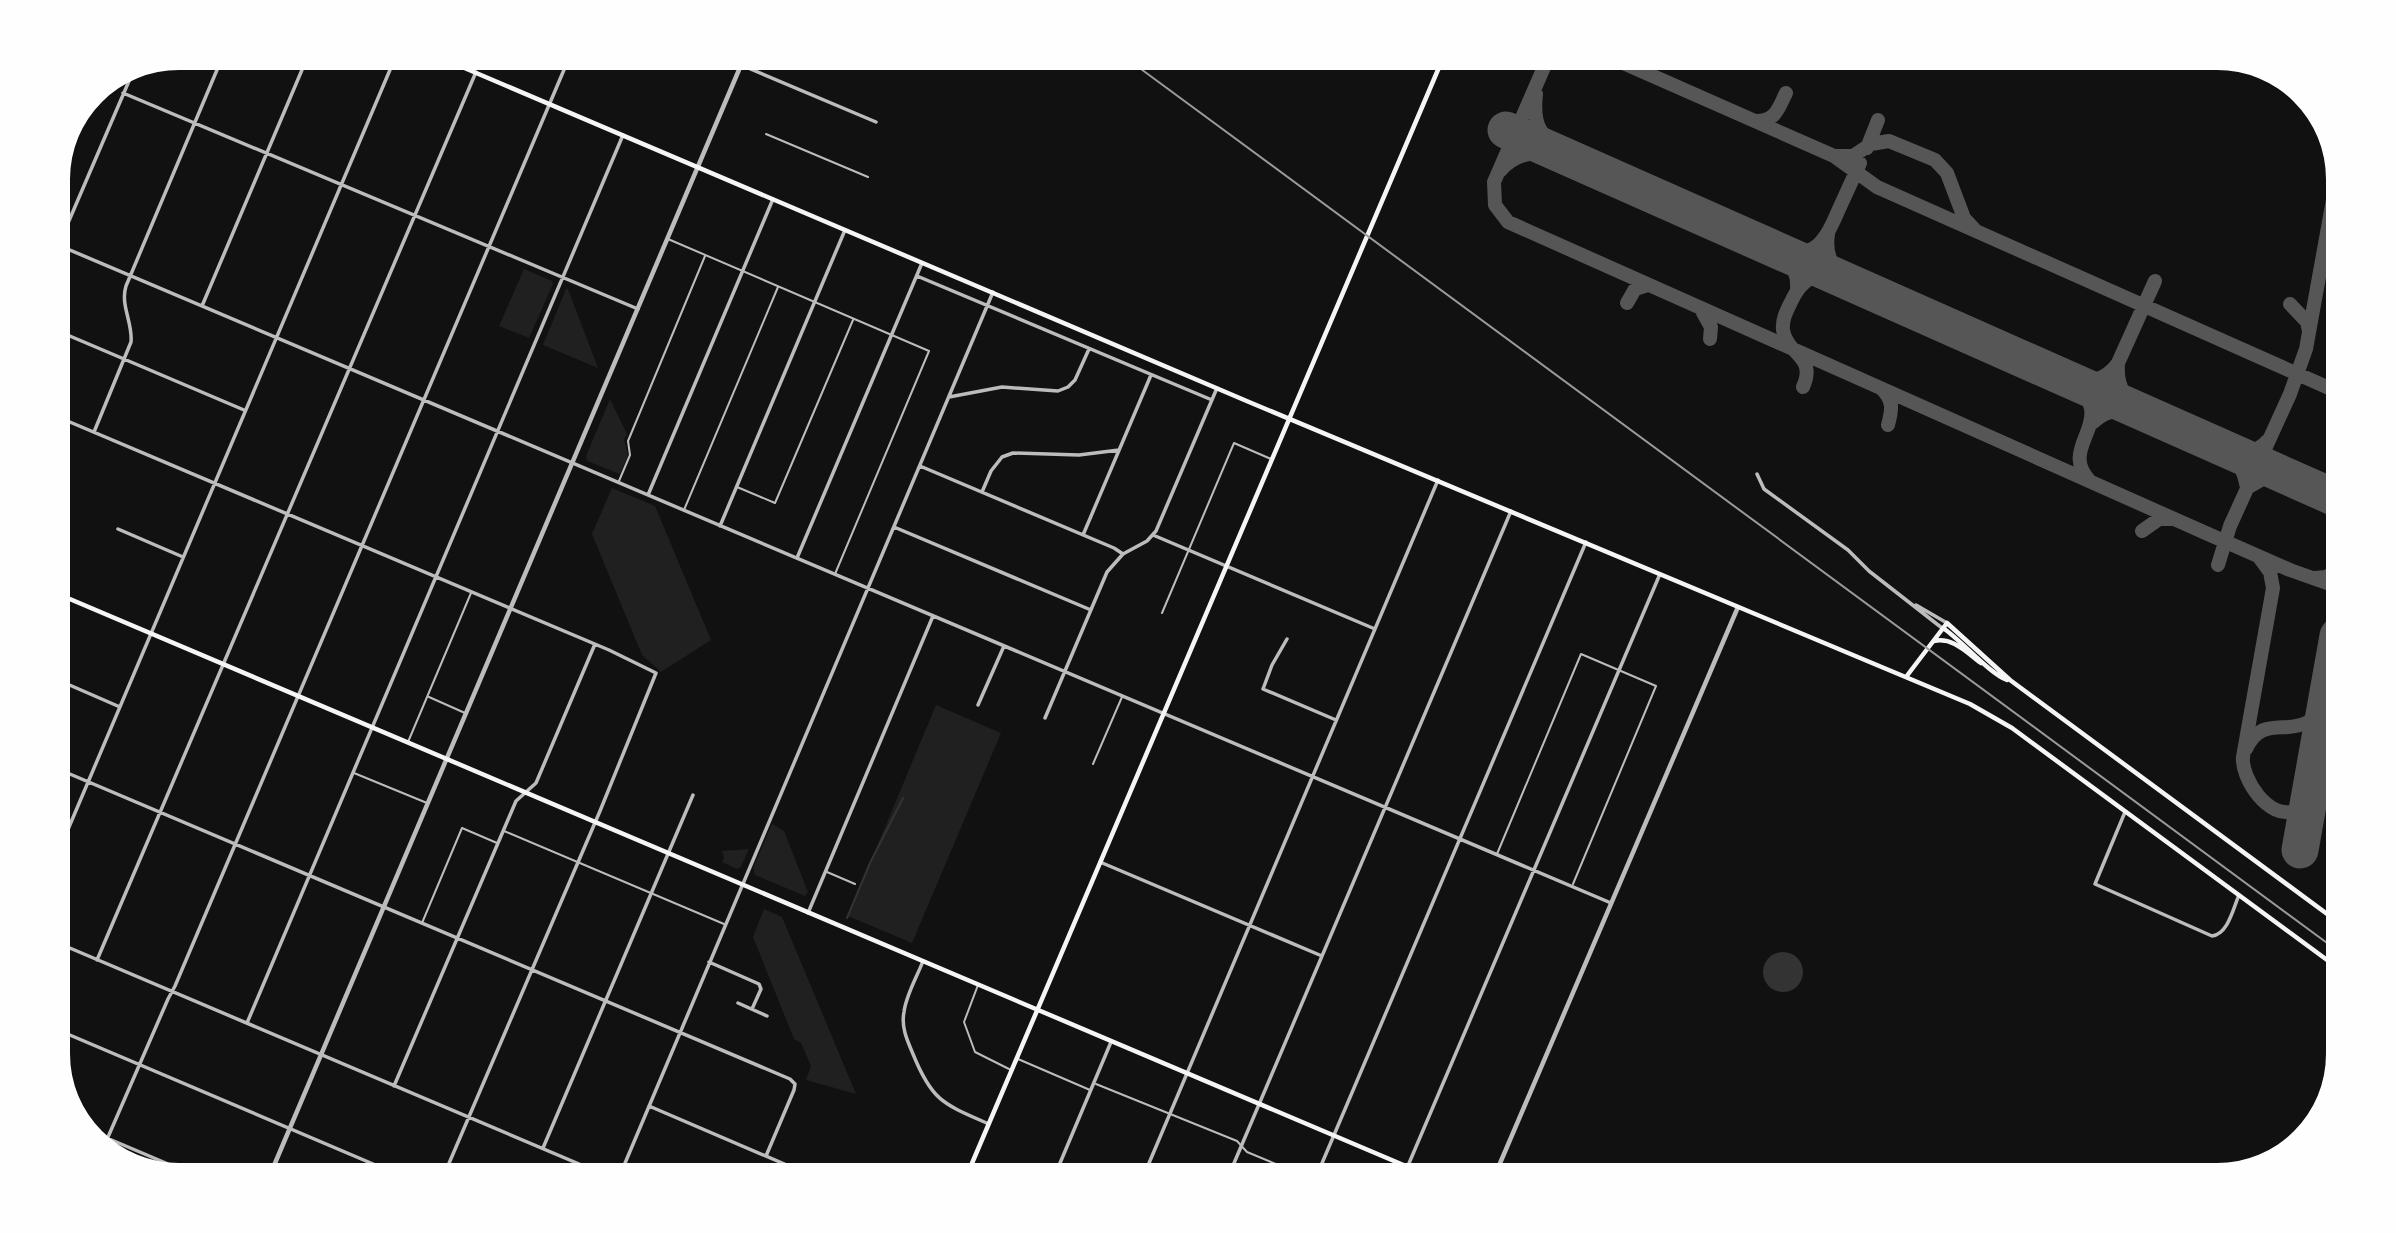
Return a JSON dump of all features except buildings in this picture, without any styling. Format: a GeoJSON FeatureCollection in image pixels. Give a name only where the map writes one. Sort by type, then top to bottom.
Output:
{"type":"FeatureCollection","features":[{"type":"Feature","properties":{"kind":"main road"},"geometry":{"type":"LineString","coordinates":[[470,70],[1217,388],[1956,698],[1998,719],[2326,959]]}},
{"type":"Feature","properties":{"kind":"main road"},"geometry":{"type":"LineString","coordinates":[[972,1163],[1438,70]]}},
{"type":"Feature","properties":{"kind":"main road"},"geometry":{"type":"LineString","coordinates":[[70,599],[1398,1163]]}},
{"type":"Feature","properties":{"kind":"main road"},"geometry":{"type":"LineString","coordinates":[[1906,677],[1945,626]]}},
{"type":"Feature","properties":{"kind":"main road"},"geometry":{"type":"LineString","coordinates":[[1945,626],[1990,669]]}},
{"type":"Feature","properties":{"kind":"main road"},"geometry":{"type":"LineString","coordinates":[[1945,626],[2010,680],[2326,913]]}},
{"type":"Feature","properties":{"kind":"main road"},"geometry":{"type":"LineString","coordinates":[[1933,641],[1952,642],[2003,678],[2010,680]]}},
{"type":"Feature","properties":{"kind":"street"},"geometry":{"type":"LineString","coordinates":[[94,432],[125,359],[132,334],[124,300],[130,275],[217,70]]}},
{"type":"Feature","properties":{"kind":"street"},"geometry":{"type":"LineString","coordinates":[[202,306],[302,70]]}},
{"type":"Feature","properties":{"kind":"street"},"geometry":{"type":"LineString","coordinates":[[70,825],[390,70]]}},
{"type":"Feature","properties":{"kind":"street"},"geometry":{"type":"LineString","coordinates":[[108,1136],[172,992],[564,70]]}},
{"type":"Feature","properties":{"kind":"street"},"geometry":{"type":"LineString","coordinates":[[275,1163],[739,70]]}},
{"type":"Feature","properties":{"kind":"street"},"geometry":{"type":"LineString","coordinates":[[753,70],[876,122]]}},
{"type":"Feature","properties":{"kind":"street"},"geometry":{"type":"LineString","coordinates":[[97,960],[475,72]]}},
{"type":"Feature","properties":{"kind":"street"},"geometry":{"type":"LineString","coordinates":[[70,217],[127,84]]}},
{"type":"Feature","properties":{"kind":"street"},"geometry":{"type":"LineString","coordinates":[[123,93],[638,309]]}},
{"type":"Feature","properties":{"kind":"street"},"geometry":{"type":"LineString","coordinates":[[247,1023],[624,135]]}},
{"type":"Feature","properties":{"kind":"street"},"geometry":{"type":"LineString","coordinates":[[648,495],[774,199]]}},
{"type":"Feature","properties":{"kind":"street"},"geometry":{"type":"LineString","coordinates":[[720,526],[845,230]]}},
{"type":"Feature","properties":{"kind":"street"},"geometry":{"type":"LineString","coordinates":[[70,250],[1611,903]]}},
{"type":"Feature","properties":{"kind":"street"},"geometry":{"type":"LineString","coordinates":[[797,558],[922,263]]}},
{"type":"Feature","properties":{"kind":"street"},"geometry":{"type":"LineString","coordinates":[[917,276],[1212,400]]}},
{"type":"Feature","properties":{"kind":"street"},"geometry":{"type":"LineString","coordinates":[[625,1163],[993,292]]}},
{"type":"Feature","properties":{"kind":"street"},"geometry":{"type":"LineString","coordinates":[[70,336],[244,410]]}},
{"type":"Feature","properties":{"kind":"street"},"geometry":{"type":"LineString","coordinates":[[948,397],[1002,387],[1058,391],[1075,380],[1089,349]]}},
{"type":"Feature","properties":{"kind":"street"},"geometry":{"type":"LineString","coordinates":[[1083,535],[1151,375]]}},
{"type":"Feature","properties":{"kind":"street"},"geometry":{"type":"LineString","coordinates":[[1045,718],[1107,572],[1123,554],[1147,541],[1161,522],[1217,388]]}},
{"type":"Feature","properties":{"kind":"street"},"geometry":{"type":"LineString","coordinates":[[70,421],[595,644],[656,673],[449,1163]]}},
{"type":"Feature","properties":{"kind":"street"},"geometry":{"type":"LineString","coordinates":[[982,492],[991,471],[1002,457],[1013,453],[1079,456],[1119,450]]}},
{"type":"Feature","properties":{"kind":"street"},"geometry":{"type":"LineString","coordinates":[[919,466],[1123,554]]}},
{"type":"Feature","properties":{"kind":"street"},"geometry":{"type":"LineString","coordinates":[[1757,474],[1764,489],[1945,626]]}},
{"type":"Feature","properties":{"kind":"street"},"geometry":{"type":"LineString","coordinates":[[1149,1163],[1438,480]]}},
{"type":"Feature","properties":{"kind":"street"},"geometry":{"type":"LineString","coordinates":[[1235,1163],[1511,511]]}},
{"type":"Feature","properties":{"kind":"street"},"geometry":{"type":"LineString","coordinates":[[894,527],[1091,610]]}},
{"type":"Feature","properties":{"kind":"street"},"geometry":{"type":"LineString","coordinates":[[118,529],[183,557]]}},
{"type":"Feature","properties":{"kind":"street"},"geometry":{"type":"LineString","coordinates":[[1153,535],[1375,629]]}},
{"type":"Feature","properties":{"kind":"street"},"geometry":{"type":"LineString","coordinates":[[1322,1163],[1586,542]]}},
{"type":"Feature","properties":{"kind":"street"},"geometry":{"type":"LineString","coordinates":[[1409,1163],[1660,574]]}},
{"type":"Feature","properties":{"kind":"street"},"geometry":{"type":"LineString","coordinates":[[1500,1163],[1738,607]]}},
{"type":"Feature","properties":{"kind":"street"},"geometry":{"type":"LineString","coordinates":[[808,913],[933,616]]}},
{"type":"Feature","properties":{"kind":"street"},"geometry":{"type":"LineString","coordinates":[[1287,639],[1272,665],[1263,689],[1336,720]]}},
{"type":"Feature","properties":{"kind":"street"},"geometry":{"type":"LineString","coordinates":[[394,1086],[516,801],[536,783],[595,644]]}},
{"type":"Feature","properties":{"kind":"street"},"geometry":{"type":"LineString","coordinates":[[978,705],[1004,646]]}},
{"type":"Feature","properties":{"kind":"street"},"geometry":{"type":"LineString","coordinates":[[70,685],[120,706]]}},
{"type":"Feature","properties":{"kind":"street"},"geometry":{"type":"LineString","coordinates":[[70,774],[790,1079],[795,1084],[794,1090],[766,1156]]}},
{"type":"Feature","properties":{"kind":"street"},"geometry":{"type":"LineString","coordinates":[[543,1148],[693,796]]}},
{"type":"Feature","properties":{"kind":"street"},"geometry":{"type":"LineString","coordinates":[[2125,812],[2095,884],[2212,936],[2224,930],[2239,895]]}},
{"type":"Feature","properties":{"kind":"street"},"geometry":{"type":"LineString","coordinates":[[1100,862],[1322,956]]}},
{"type":"Feature","properties":{"kind":"street"},"geometry":{"type":"LineString","coordinates":[[70,948],[577,1163]]}},
{"type":"Feature","properties":{"kind":"street"},"geometry":{"type":"LineString","coordinates":[[923,961],[903,1013],[905,1036],[926,1085],[935,1096],[958,1111],[989,1124]]}},
{"type":"Feature","properties":{"kind":"street"},"geometry":{"type":"LineString","coordinates":[[709,962],[759,984],[761,989],[752,1009]]}},
{"type":"Feature","properties":{"kind":"street"},"geometry":{"type":"LineString","coordinates":[[738,1003],[767,1016]]}},
{"type":"Feature","properties":{"kind":"street"},"geometry":{"type":"LineString","coordinates":[[70,1035],[371,1163]]}},
{"type":"Feature","properties":{"kind":"street"},"geometry":{"type":"LineString","coordinates":[[1060,1163],[1112,1041]]}},
{"type":"Feature","properties":{"kind":"street"},"geometry":{"type":"LineString","coordinates":[[649,1107],[782,1163]]}},
{"type":"Feature","properties":{"kind":"street"},"geometry":{"type":"LineString","coordinates":[[113,1141],[162,1161]]}},
{"type":"Feature","properties":{"kind":"lane"},"geometry":{"type":"LineString","coordinates":[[766,134],[868,177]]}},
{"type":"Feature","properties":{"kind":"lane"},"geometry":{"type":"LineString","coordinates":[[667,239],[928,350],[929,354],[835,575]]}},
{"type":"Feature","properties":{"kind":"lane"},"geometry":{"type":"LineString","coordinates":[[619,483],[630,455],[628,441],[705,255]]}},
{"type":"Feature","properties":{"kind":"lane"},"geometry":{"type":"LineString","coordinates":[[684,510],[778,286]]}},
{"type":"Feature","properties":{"kind":"lane"},"geometry":{"type":"LineString","coordinates":[[736,487],[775,503],[853,318]]}},
{"type":"Feature","properties":{"kind":"lane"},"geometry":{"type":"LineString","coordinates":[[1162,613],[1234,443],[1272,459]]}},
{"type":"Feature","properties":{"kind":"lane"},"geometry":{"type":"LineString","coordinates":[[408,742],[472,592]]}},
{"type":"Feature","properties":{"kind":"lane"},"geometry":{"type":"LineString","coordinates":[[1497,855],[1581,654],[1656,686],[1572,886]]}},
{"type":"Feature","properties":{"kind":"lane"},"geometry":{"type":"LineString","coordinates":[[1093,764],[1122,696]]}},
{"type":"Feature","properties":{"kind":"lane"},"geometry":{"type":"LineString","coordinates":[[428,697],[466,713]]}},
{"type":"Feature","properties":{"kind":"lane"},"geometry":{"type":"LineString","coordinates":[[353,772],[428,803]]}},
{"type":"Feature","properties":{"kind":"lane"},"geometry":{"type":"LineString","coordinates":[[422,923],[462,828],[498,843]]}},
{"type":"Feature","properties":{"kind":"lane"},"geometry":{"type":"LineString","coordinates":[[503,831],[725,925]]}},
{"type":"Feature","properties":{"kind":"lane"},"geometry":{"type":"LineString","coordinates":[[826,871],[855,884]]}},
{"type":"Feature","properties":{"kind":"lane"},"geometry":{"type":"LineString","coordinates":[[978,984],[964,1018],[975,1052],[1012,1070]]}},
{"type":"Feature","properties":{"kind":"lane"},"geometry":{"type":"LineString","coordinates":[[1017,1058],[1091,1090]]}},
{"type":"Feature","properties":{"kind":"lane"},"geometry":{"type":"LineString","coordinates":[[1094,1083],[1237,1141],[1247,1152],[1273,1163]]}},
{"type":"Feature","properties":{"kind":"shaded area"},"geometry":{"type":"Polygon","coordinates":[[[524,269],[552,281],[553,284],[529,338],[499,326],[524,269]]]}},
{"type":"Feature","properties":{"kind":"shaded area"},"geometry":{"type":"Polygon","coordinates":[[[568,289],[598,368],[543,345],[568,289]]]}},
{"type":"Feature","properties":{"kind":"shaded area"},"geometry":{"type":"Polygon","coordinates":[[[610,399],[627,434],[624,440],[628,455],[620,474],[587,461],[586,456],[610,399]]]}},
{"type":"Feature","properties":{"kind":"shaded area"},"geometry":{"type":"Polygon","coordinates":[[[612,488],[655,506],[711,640],[661,672],[642,655],[592,534],[612,488]]]}},
{"type":"Feature","properties":{"kind":"shaded area"},"geometry":{"type":"Polygon","coordinates":[[[936,705],[1001,733],[912,943],[848,916],[936,705]]]}},
{"type":"Feature","properties":{"kind":"shaded area"},"geometry":{"type":"Polygon","coordinates":[[[772,824],[784,831],[808,892],[805,896],[755,875],[753,868],[772,824]]]}},
{"type":"Feature","properties":{"kind":"shaded area"},"geometry":{"type":"Polygon","coordinates":[[[749,849],[741,867],[737,869],[722,862],[722,851],[749,849]]]}},
{"type":"Feature","properties":{"kind":"shaded area"},"geometry":{"type":"Polygon","coordinates":[[[764,909],[782,917],[856,1094],[806,1080],[811,1066],[801,1043],[794,1039],[753,937],[764,909]]]}},
{"type":"Feature","properties":{"kind":"shaded area"},"geometry":{"type":"Polygon","coordinates":[[[1783,952],[1791,953],[1797,958],[1802,964],[1802,980],[1797,986],[1791,991],[1783,992],[1775,991],[1769,986],[1764,980],[1763,972],[1764,964],[1769,958],[1775,953],[1783,952]]]}},
{"type":"Feature","properties":{"kind":"waterway"},"geometry":{"type":"LineString","coordinates":[[847,918],[870,863],[903,798]]}},
{"type":"Feature","properties":{"kind":"taxiway"},"geometry":{"type":"LineString","coordinates":[[1543,70],[1494,182],[1495,205],[1508,222],[2208,534],[2326,583]]}},
{"type":"Feature","properties":{"kind":"taxiway"},"geometry":{"type":"LineString","coordinates":[[1639,70],[1834,156],[1877,187],[2326,387]]}},
{"type":"Feature","properties":{"kind":"taxiway"},"geometry":{"type":"LineString","coordinates":[[1756,121],[1772,116],[1786,93]]}},
{"type":"Feature","properties":{"kind":"taxiway"},"geometry":{"type":"LineString","coordinates":[[1536,94],[1536,116],[1541,131],[1568,156]]}},
{"type":"Feature","properties":{"kind":"taxiway"},"geometry":{"type":"LineString","coordinates":[[1867,148],[1878,120]]}},
{"type":"Feature","properties":{"kind":"taxiway"},"geometry":{"type":"LineString","coordinates":[[1836,156],[1853,156],[1871,144],[1889,141],[1935,160],[1947,173],[1964,218],[1975,230]]}},
{"type":"Feature","properties":{"kind":"taxiway"},"geometry":{"type":"LineString","coordinates":[[1500,171],[1514,159],[1530,154],[1565,156]]}},
{"type":"Feature","properties":{"kind":"taxiway"},"geometry":{"type":"LineString","coordinates":[[1778,250],[1802,252],[1818,245],[1829,230],[1860,163]]}},
{"type":"Feature","properties":{"kind":"taxiway"},"geometry":{"type":"LineString","coordinates":[[1828,234],[1830,259],[1836,270],[1846,279]]}},
{"type":"Feature","properties":{"kind":"taxiway"},"geometry":{"type":"LineString","coordinates":[[2218,565],[2230,526],[2290,394],[2306,349],[2326,238]]}},
{"type":"Feature","properties":{"kind":"taxiway"},"geometry":{"type":"LineString","coordinates":[[1762,243],[1788,260],[1795,273],[1797,289]]}},
{"type":"Feature","properties":{"kind":"taxiway"},"geometry":{"type":"LineString","coordinates":[[1803,387],[1806,369],[1783,330],[1786,313],[1795,294],[1806,281],[1819,276],[1847,280]]}},
{"type":"Feature","properties":{"kind":"taxiway"},"geometry":{"type":"LineString","coordinates":[[2068,379],[2096,379],[2113,369],[2155,281]]}},
{"type":"Feature","properties":{"kind":"taxiway"},"geometry":{"type":"LineString","coordinates":[[1627,303],[1635,289],[1648,285]]}},
{"type":"Feature","properties":{"kind":"taxiway"},"geometry":{"type":"LineString","coordinates":[[2290,304],[2307,322],[2309,331]]}},
{"type":"Feature","properties":{"kind":"taxiway"},"geometry":{"type":"LineString","coordinates":[[1701,309],[1711,327],[1710,339]]}},
{"type":"Feature","properties":{"kind":"taxiway"},"geometry":{"type":"LineString","coordinates":[[2118,363],[2119,380],[2124,393],[2147,414]]}},
{"type":"Feature","properties":{"kind":"taxiway"},"geometry":{"type":"LineString","coordinates":[[2068,379],[2084,394],[2091,407],[2091,419],[2080,455],[2081,467],[2089,480]]}},
{"type":"Feature","properties":{"kind":"taxiway"},"geometry":{"type":"LineString","coordinates":[[1882,389],[1891,406],[1888,425]]}},
{"type":"Feature","properties":{"kind":"taxiway"},"geometry":{"type":"LineString","coordinates":[[2092,423],[2115,411],[2142,412]]}},
{"type":"Feature","properties":{"kind":"taxiway"},"geometry":{"type":"LineString","coordinates":[[2225,448],[2253,450],[2267,441]]}},
{"type":"Feature","properties":{"kind":"taxiway"},"geometry":{"type":"LineString","coordinates":[[2223,448],[2240,465],[2247,488],[2268,476],[2290,477]]}},
{"type":"Feature","properties":{"kind":"taxiway"},"geometry":{"type":"LineString","coordinates":[[2142,531],[2159,519],[2171,519]]}},
{"type":"Feature","properties":{"kind":"taxiway"},"geometry":{"type":"LineString","coordinates":[[2259,557],[2270,572],[2273,588],[2243,757],[2244,766],[2258,796],[2275,809],[2294,811],[2302,806],[2310,795]]}},
{"type":"Feature","properties":{"kind":"taxiway"},"geometry":{"type":"LineString","coordinates":[[2315,578],[2326,577]]}},
{"type":"Feature","properties":{"kind":"taxiway"},"geometry":{"type":"LineString","coordinates":[[2246,749],[2263,730],[2306,723],[2317,715],[2326,702]]}},
{"type":"Feature","properties":{"kind":"runway"},"geometry":{"type":"LineString","coordinates":[[1506,130],[2326,494]]}},
{"type":"Feature","properties":{"kind":"runway"},"geometry":{"type":"LineString","coordinates":[[2300,850],[2326,704]]}},
{"type":"Feature","properties":{"kind":"railway"},"geometry":{"type":"LineString","coordinates":[[1142,70],[2326,942]]}}]}
